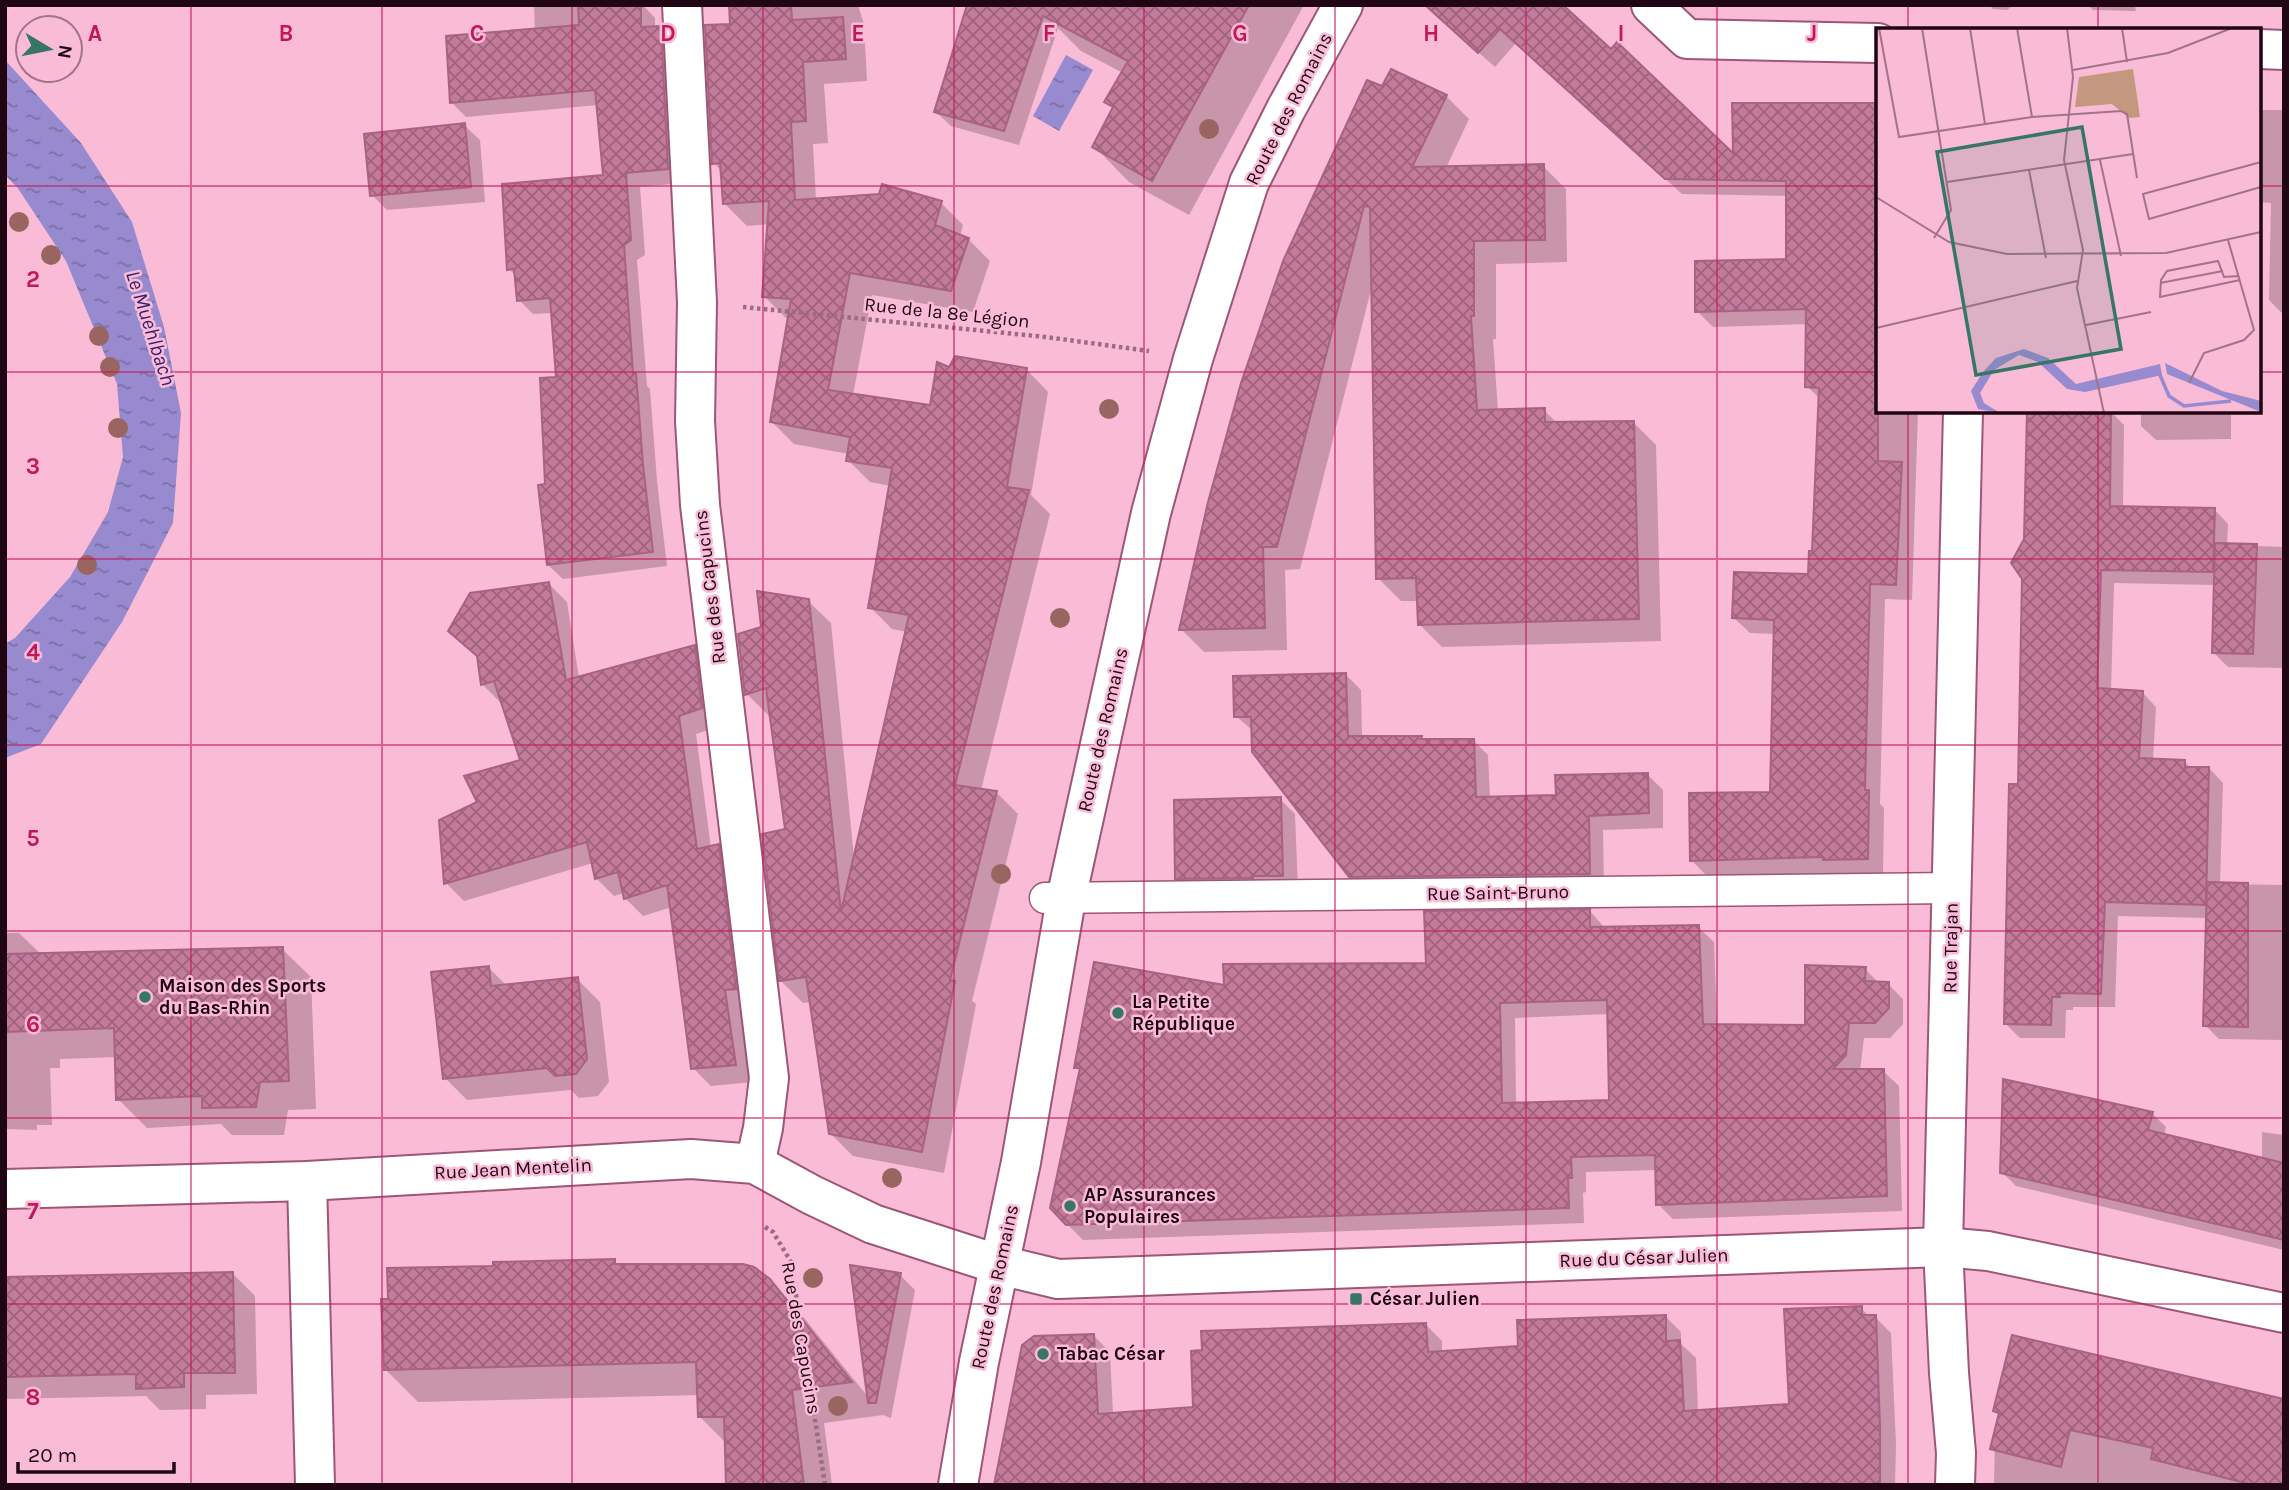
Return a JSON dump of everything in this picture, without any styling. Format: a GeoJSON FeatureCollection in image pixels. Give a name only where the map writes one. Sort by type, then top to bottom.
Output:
{"type":"FeatureCollection","features":[{"type":"Feature","properties":{"kind":"street","name":"Rue des Capucins"},"geometry":{"type":"LineString","coordinates":[[682,5],[697,302],[695,421],[700,505],[769,1078],[763,1128],[755,1164]]}},
{"type":"Feature","properties":{"kind":"street","name":"Route des Romains"},"geometry":{"type":"LineString","coordinates":[[958,1485],[979,1362],[1021,1162],[1055,898],[1151,513],[1193,359],[1249,183],[1286,108],[1343,5]]}},
{"type":"Feature","properties":{"kind":"street"},"geometry":{"type":"LineString","coordinates":[[1651,5],[1687,39],[1876,43]]}},
{"type":"Feature","properties":{"kind":"street"},"geometry":{"type":"LineString","coordinates":[[2261,49],[2284,50]]}},
{"type":"Feature","properties":{"kind":"street","name":"Rue Trajan"},"geometry":{"type":"LineString","coordinates":[[1955,1485],[1956,1453],[1943,1247],[1963,413]]}},
{"type":"Feature","properties":{"kind":"street","name":"Rue Jean Mentelin"},"geometry":{"type":"LineString","coordinates":[[5,1189],[307,1181],[691,1159],[755,1164],[873,1224],[1000,1265]]}},
{"type":"Feature","properties":{"kind":"street"},"geometry":{"type":"LineString","coordinates":[[307,1181],[315,1485]]}},
{"type":"Feature","properties":{"kind":"street","name":"Rue du César Julien"},"geometry":{"type":"LineString","coordinates":[[1000,1265],[1058,1279],[1943,1247],[1989,1251],[2284,1313]]}},
{"type":"Feature","properties":{"kind":"lane","name":"Rue Saint-Bruno"},"geometry":{"type":"LineString","coordinates":[[1055,898],[1952,888]]}},
{"type":"Feature","properties":{"kind":"path","name":"Rue de la 8e Légion"},"geometry":{"type":"LineString","coordinates":[[697,302],[1046,337],[1193,359]]}},
{"type":"Feature","properties":{"kind":"path","name":"Rue des Capucins"},"geometry":{"type":"LineString","coordinates":[[755,1220],[774,1232],[791,1262],[825,1485]]}},
{"type":"Feature","properties":{"kind":"water"},"geometry":{"type":"Polygon","coordinates":[[[1066,55],[1093,70],[1059,131],[1033,116],[1066,55]]]}},
{"type":"Feature","properties":{"kind":"water","name":"Le Muehlbach"},"geometry":{"type":"Polygon","coordinates":[[[5,60],[14,70],[14,84],[27,84],[81,143],[132,222],[164,327],[181,413],[173,523],[122,622],[41,744],[5,758],[5,644],[15,638],[70,577],[108,512],[123,457],[117,384],[66,261],[17,187],[5,175],[5,60]]]}},
{"type":"Feature","properties":{"kind":"building"},"geometry":{"type":"Polygon","coordinates":[[[578,5],[641,5],[641,27],[661,26],[668,169],[626,173],[631,240],[624,245],[633,373],[636,373],[653,552],[547,565],[538,485],[545,484],[540,378],[556,377],[550,298],[517,301],[514,269],[507,270],[502,184],[603,175],[595,90],[450,103],[446,36],[579,25],[578,5]]]}},
{"type":"Feature","properties":{"kind":"building"},"geometry":{"type":"Polygon","coordinates":[[[729,5],[791,5],[792,20],[843,17],[846,59],[803,62],[806,121],[791,122],[795,200],[879,194],[882,184],[942,201],[935,225],[969,238],[951,291],[850,273],[828,390],[930,405],[937,362],[949,367],[955,356],[1027,368],[1007,487],[1029,490],[955,785],[997,791],[950,980],[955,981],[922,1152],[829,1134],[806,977],[779,981],[762,834],[785,829],[766,688],[745,695],[738,634],[761,627],[757,591],[809,599],[841,912],[909,615],[868,608],[892,468],[846,461],[850,437],[770,422],[791,299],[762,297],[769,201],[723,204],[720,163],[712,164],[705,25],[730,24],[729,5]]]}},
{"type":"Feature","properties":{"kind":"building"},"geometry":{"type":"Polygon","coordinates":[[[967,5],[1249,5],[1152,181],[1092,147],[1113,107],[1104,102],[1128,61],[1043,16],[1004,131],[934,112],[967,5]]]}},
{"type":"Feature","properties":{"kind":"building"},"geometry":{"type":"Polygon","coordinates":[[[1425,5],[1563,5],[1611,49],[1617,42],[1733,153],[1732,103],[1876,103],[1878,461],[1902,462],[1896,585],[1870,584],[1865,790],[1869,790],[1868,859],[1823,860],[1823,857],[1690,861],[1689,793],[1770,792],[1774,620],[1732,618],[1734,572],[1808,574],[1809,551],[1812,551],[1819,388],[1805,387],[1806,309],[1695,312],[1695,261],[1786,259],[1786,181],[1665,179],[1500,29],[1478,53],[1425,5]]]}},
{"type":"Feature","properties":{"kind":"building"},"geometry":{"type":"Polygon","coordinates":[[[1391,69],[1447,95],[1412,167],[1544,164],[1545,240],[1474,241],[1474,316],[1471,316],[1477,410],[1545,408],[1545,422],[1634,421],[1639,619],[1418,625],[1416,578],[1376,579],[1370,207],[1364,206],[1277,547],[1263,547],[1265,628],[1179,630],[1208,502],[1241,383],[1283,261],[1367,80],[1382,86],[1391,69]]]}},
{"type":"Feature","properties":{"kind":"building"},"geometry":{"type":"Polygon","coordinates":[[[465,123],[471,187],[370,196],[364,134],[465,123]]]}},
{"type":"Feature","properties":{"kind":"building"},"geometry":{"type":"Polygon","coordinates":[[[2027,413],[2111,413],[2110,506],[2215,508],[2213,572],[2101,570],[2097,688],[2143,691],[2139,758],[2185,760],[2185,767],[2209,767],[2206,905],[2105,902],[2101,994],[2059,993],[2060,997],[2052,997],[2051,1025],[2004,1024],[2009,784],[2018,784],[2022,579],[2011,563],[2024,539],[2027,413]]]}},
{"type":"Feature","properties":{"kind":"building"},"geometry":{"type":"Polygon","coordinates":[[[2215,543],[2257,544],[2253,654],[2212,653],[2215,543]]]}},
{"type":"Feature","properties":{"kind":"building"},"geometry":{"type":"Polygon","coordinates":[[[549,582],[566,680],[695,645],[702,708],[679,716],[697,849],[719,844],[736,989],[725,990],[736,1065],[691,1069],[667,885],[624,899],[618,872],[595,879],[587,842],[444,884],[439,820],[477,802],[464,776],[520,760],[494,681],[481,685],[477,656],[448,631],[470,593],[549,582]]]}},
{"type":"Feature","properties":{"kind":"building"},"geometry":{"type":"Polygon","coordinates":[[[1346,673],[1348,736],[1474,739],[1476,797],[1556,795],[1555,775],[1648,773],[1649,813],[1589,816],[1590,874],[1349,877],[1252,752],[1251,717],[1234,717],[1233,676],[1346,673]]]}},
{"type":"Feature","properties":{"kind":"building"},"geometry":{"type":"Polygon","coordinates":[[[1281,797],[1283,876],[1175,879],[1174,800],[1281,797]]]}},
{"type":"Feature","properties":{"kind":"building"},"geometry":{"type":"Polygon","coordinates":[[[2207,882],[2248,883],[2248,1027],[2203,1026],[2207,882]]]}},
{"type":"Feature","properties":{"kind":"building"},"geometry":{"type":"Polygon","coordinates":[[[1590,909],[1590,927],[1699,925],[1703,1024],[1805,1025],[1805,965],[1866,967],[1865,981],[1889,982],[1889,1008],[1875,1023],[1849,1023],[1846,1055],[1833,1069],[1884,1069],[1887,1196],[1656,1205],[1655,1155],[1571,1157],[1572,1178],[1568,1178],[1569,1208],[1066,1225],[1050,1208],[1080,1068],[1074,1068],[1094,962],[1224,985],[1223,964],[1426,963],[1424,911],[1590,909]],[[1607,1000],[1500,1003],[1502,1103],[1609,1100],[1607,1000]]]}},
{"type":"Feature","properties":{"kind":"building","name":"Maison des Sports du Bas-Rhin"},"geometry":{"type":"Polygon","coordinates":[[[283,947],[289,1081],[260,1082],[256,1107],[202,1108],[202,1096],[116,1100],[114,1028],[5,1032],[5,954],[283,947]]]}},
{"type":"Feature","properties":{"kind":"building"},"geometry":{"type":"Polygon","coordinates":[[[489,966],[491,986],[578,977],[587,1059],[576,1074],[555,1076],[547,1068],[443,1079],[431,972],[489,966]]]}},
{"type":"Feature","properties":{"kind":"building"},"geometry":{"type":"Polygon","coordinates":[[[2003,1079],[2153,1112],[2148,1130],[2284,1163],[2284,1240],[2000,1173],[2003,1079]]]}},
{"type":"Feature","properties":{"kind":"building"},"geometry":{"type":"Polygon","coordinates":[[[615,1259],[615,1264],[743,1264],[754,1267],[770,1279],[852,1382],[792,1390],[804,1485],[726,1485],[724,1417],[698,1417],[696,1362],[384,1370],[381,1299],[388,1299],[387,1268],[493,1266],[493,1262],[615,1259]]]}},
{"type":"Feature","properties":{"kind":"building"},"geometry":{"type":"Polygon","coordinates":[[[850,1265],[901,1273],[876,1403],[868,1403],[850,1265]]]}},
{"type":"Feature","properties":{"kind":"building"},"geometry":{"type":"Polygon","coordinates":[[[233,1272],[235,1373],[184,1373],[184,1387],[136,1389],[136,1374],[5,1377],[5,1277],[233,1272]]]}},
{"type":"Feature","properties":{"kind":"building"},"geometry":{"type":"Polygon","coordinates":[[[1862,1306],[1862,1315],[1876,1315],[1880,1485],[994,1485],[1022,1345],[1034,1336],[1094,1334],[1098,1414],[1193,1407],[1191,1351],[1202,1350],[1201,1331],[1426,1323],[1428,1352],[1518,1346],[1517,1320],[1666,1315],[1666,1341],[1680,1340],[1684,1411],[1789,1404],[1784,1309],[1862,1306]]]}},
{"type":"Feature","properties":{"kind":"building"},"geometry":{"type":"Polygon","coordinates":[[[2012,1335],[2284,1399],[2284,1485],[2253,1485],[2151,1459],[2153,1448],[2070,1430],[2061,1467],[1990,1449],[1999,1413],[1993,1411],[2012,1335]]]}},
{"type":"Feature","properties":{"kind":"place","name":"Maison des Sports du Bas-Rhin"},"geometry":{"type":"Point","coordinates":[145,997]}},
{"type":"Feature","properties":{"kind":"place","name":"La Petite République"},"geometry":{"type":"Point","coordinates":[1118,1013]}},
{"type":"Feature","properties":{"kind":"place","name":"AP Assurances Populaires"},"geometry":{"type":"Point","coordinates":[1070,1206]}},
{"type":"Feature","properties":{"kind":"place","name":"César Julien"},"geometry":{"type":"Point","coordinates":[1356,1299]}},
{"type":"Feature","properties":{"kind":"place","name":"Tabac César"},"geometry":{"type":"Point","coordinates":[1043,1354]}}]}
